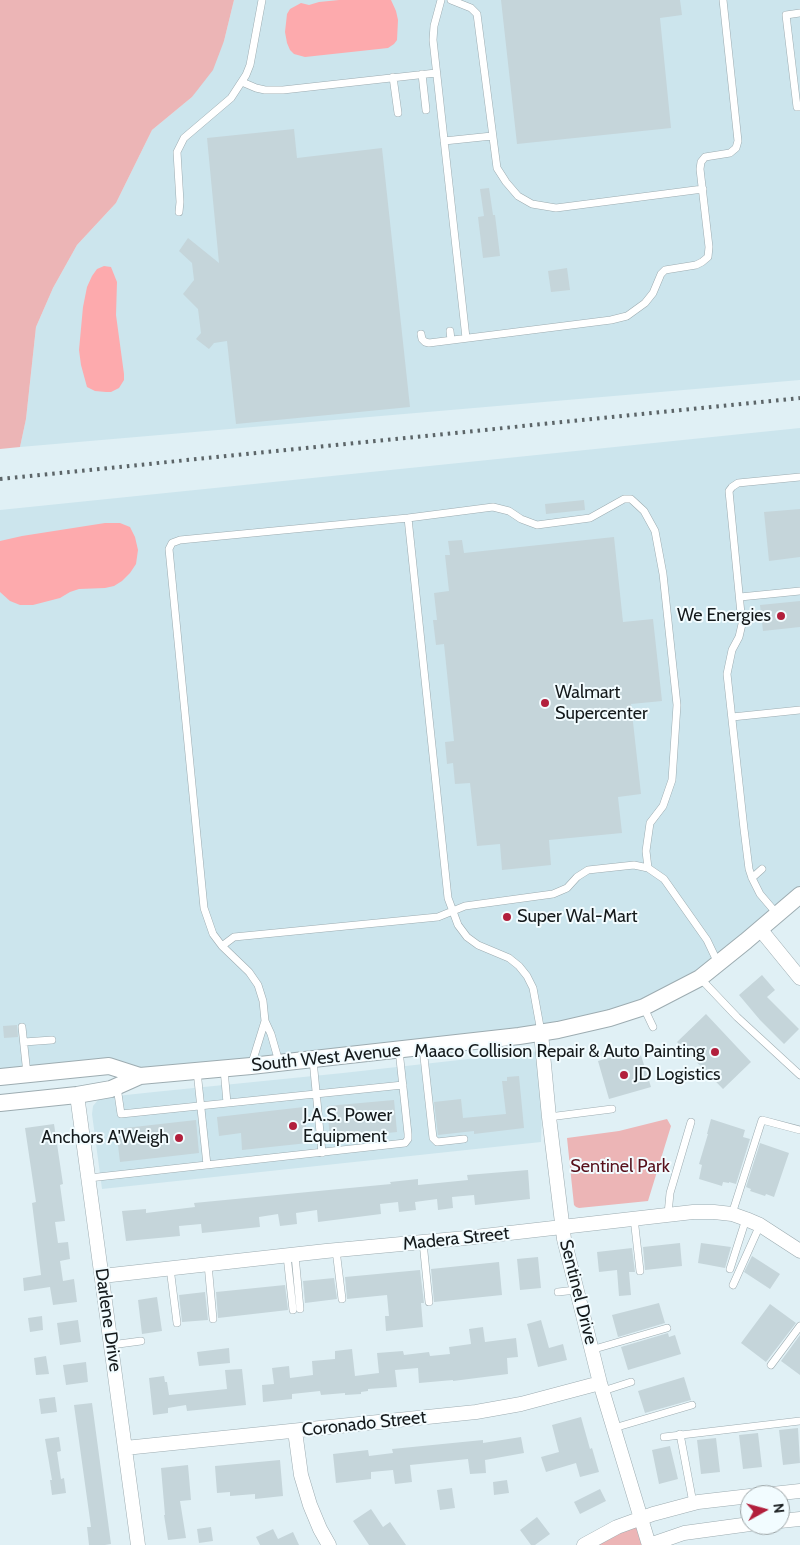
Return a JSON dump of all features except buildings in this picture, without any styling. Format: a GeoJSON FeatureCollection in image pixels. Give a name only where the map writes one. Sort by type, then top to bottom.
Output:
{"type":"FeatureCollection","features":[{"type":"Feature","properties":{"kind":"street","name":"South West Avenue"},"geometry":{"type":"LineString","coordinates":[[0,1103],[111,1089],[140,1076],[279,1063],[541,1033],[610,1018],[644,1007],[700,978],[800,895]]}},
{"type":"Feature","properties":{"kind":"street"},"geometry":{"type":"LineString","coordinates":[[760,929],[800,978]]}},
{"type":"Feature","properties":{"kind":"street","name":"Sentinel Drive"},"geometry":{"type":"LineString","coordinates":[[541,1033],[564,1239],[601,1387],[649,1545]]}},
{"type":"Feature","properties":{"kind":"street","name":"South West Avenue"},"geometry":{"type":"LineString","coordinates":[[0,1077],[109,1066],[140,1076]]}},
{"type":"Feature","properties":{"kind":"street","name":"Darlene Drive"},"geometry":{"type":"LineString","coordinates":[[77,1094],[138,1545]]}},
{"type":"Feature","properties":{"kind":"street","name":"Madera Street"},"geometry":{"type":"LineString","coordinates":[[102,1276],[693,1212],[732,1214],[746,1218],[800,1251]]}},
{"type":"Feature","properties":{"kind":"street","name":"Coronado Street"},"geometry":{"type":"LineString","coordinates":[[125,1448],[500,1408],[601,1387]]}},
{"type":"Feature","properties":{"kind":"street"},"geometry":{"type":"LineString","coordinates":[[296,1431],[301,1475],[313,1513],[329,1545]]}},
{"type":"Feature","properties":{"kind":"street"},"geometry":{"type":"LineString","coordinates":[[584,1545],[617,1527],[640,1518],[693,1503],[740,1497]]}},
{"type":"Feature","properties":{"kind":"street"},"geometry":{"type":"LineString","coordinates":[[649,1545],[684,1533],[740,1525]]}},
{"type":"Feature","properties":{"kind":"lane"},"geometry":{"type":"LineString","coordinates":[[179,212],[180,202],[176,157],[180,145],[192,131],[231,98],[242,82],[250,66],[262,0]]}},
{"type":"Feature","properties":{"kind":"lane"},"geometry":{"type":"LineString","coordinates":[[442,0],[435,19],[433,33],[466,338]]}},
{"type":"Feature","properties":{"kind":"lane"},"geometry":{"type":"LineString","coordinates":[[451,0],[471,8],[477,14],[496,161],[500,175],[518,196],[539,206],[556,208],[703,189]]}},
{"type":"Feature","properties":{"kind":"lane"},"geometry":{"type":"LineString","coordinates":[[421,334],[425,342],[612,320],[627,316],[639,309],[649,298],[665,270],[696,264],[708,258],[709,247],[700,169],[701,162],[705,157],[730,152],[736,148],[738,141],[723,0]]}},
{"type":"Feature","properties":{"kind":"lane"},"geometry":{"type":"LineString","coordinates":[[800,14],[786,15],[797,107],[800,107]]}},
{"type":"Feature","properties":{"kind":"lane"},"geometry":{"type":"LineString","coordinates":[[242,82],[265,90],[283,90],[436,73]]}},
{"type":"Feature","properties":{"kind":"lane"},"geometry":{"type":"LineString","coordinates":[[422,74],[426,110]]}},
{"type":"Feature","properties":{"kind":"lane"},"geometry":{"type":"LineString","coordinates":[[394,77],[398,113]]}},
{"type":"Feature","properties":{"kind":"lane"},"geometry":{"type":"LineString","coordinates":[[444,141],[492,136]]}},
{"type":"Feature","properties":{"kind":"lane"},"geometry":{"type":"LineString","coordinates":[[450,330],[451,340]]}},
{"type":"Feature","properties":{"kind":"lane"},"geometry":{"type":"LineString","coordinates":[[776,914],[760,894],[752,878],[745,845],[728,674],[732,650],[739,637],[742,624],[729,491],[738,483],[800,477]]}},
{"type":"Feature","properties":{"kind":"lane"},"geometry":{"type":"LineString","coordinates":[[279,1063],[271,1034],[265,1021],[263,1001],[258,985],[213,934],[204,908],[168,549],[172,543],[180,540],[408,518],[493,507],[509,511],[521,519],[537,525],[590,518],[624,499],[631,499],[644,511],[655,531],[664,574],[677,705],[672,780],[663,806],[650,823],[646,850],[648,868]]}},
{"type":"Feature","properties":{"kind":"lane"},"geometry":{"type":"LineString","coordinates":[[408,518],[446,884],[452,910],[458,925],[467,937],[478,945],[509,958],[527,976],[532,988],[541,1033]]}},
{"type":"Feature","properties":{"kind":"lane"},"geometry":{"type":"LineString","coordinates":[[740,597],[800,591]]}},
{"type":"Feature","properties":{"kind":"lane"},"geometry":{"type":"LineString","coordinates":[[732,717],[759,718],[795,713]]}},
{"type":"Feature","properties":{"kind":"lane"},"geometry":{"type":"LineString","coordinates":[[222,946],[234,938],[438,917],[465,906],[553,894],[567,888],[577,877],[588,870],[634,865],[648,868],[664,879],[707,940],[718,963]]}},
{"type":"Feature","properties":{"kind":"lane"},"geometry":{"type":"LineString","coordinates":[[752,878],[762,869]]}},
{"type":"Feature","properties":{"kind":"lane"},"geometry":{"type":"LineString","coordinates":[[700,978],[737,1018],[800,1075]]}},
{"type":"Feature","properties":{"kind":"lane"},"geometry":{"type":"LineString","coordinates":[[644,1007],[652,1027]]}},
{"type":"Feature","properties":{"kind":"lane"},"geometry":{"type":"LineString","coordinates":[[251,1066],[265,1021]]}},
{"type":"Feature","properties":{"kind":"lane"},"geometry":{"type":"LineString","coordinates":[[22,1027],[27,1074]]}},
{"type":"Feature","properties":{"kind":"lane"},"geometry":{"type":"LineString","coordinates":[[24,1042],[52,1040]]}},
{"type":"Feature","properties":{"kind":"lane"},"geometry":{"type":"LineString","coordinates":[[423,1047],[429,1085],[434,1141],[442,1142],[464,1139]]}},
{"type":"Feature","properties":{"kind":"lane"},"geometry":{"type":"LineString","coordinates":[[89,1178],[405,1143],[408,1139],[408,1134],[399,1050]]}},
{"type":"Feature","properties":{"kind":"lane"},"geometry":{"type":"LineString","coordinates":[[313,1059],[322,1153]]}},
{"type":"Feature","properties":{"kind":"lane"},"geometry":{"type":"LineString","coordinates":[[224,1068],[228,1103]]}},
{"type":"Feature","properties":{"kind":"lane"},"geometry":{"type":"LineString","coordinates":[[197,1071],[207,1166]]}},
{"type":"Feature","properties":{"kind":"lane"},"geometry":{"type":"LineString","coordinates":[[117,1086],[121,1114],[403,1085]]}},
{"type":"Feature","properties":{"kind":"lane"},"geometry":{"type":"LineString","coordinates":[[549,1117],[590,1108],[612,1108]]}},
{"type":"Feature","properties":{"kind":"lane"},"geometry":{"type":"LineString","coordinates":[[732,1214],[762,1120],[800,1130]]}},
{"type":"Feature","properties":{"kind":"lane"},"geometry":{"type":"LineString","coordinates":[[668,1214],[670,1193],[691,1122]]}},
{"type":"Feature","properties":{"kind":"lane"},"geometry":{"type":"LineString","coordinates":[[634,1218],[640,1271]]}},
{"type":"Feature","properties":{"kind":"lane"},"geometry":{"type":"LineString","coordinates":[[730,1268],[746,1218]]}},
{"type":"Feature","properties":{"kind":"lane"},"geometry":{"type":"LineString","coordinates":[[734,1284],[760,1225]]}},
{"type":"Feature","properties":{"kind":"lane"},"geometry":{"type":"LineString","coordinates":[[423,1242],[429,1302]]}},
{"type":"Feature","properties":{"kind":"lane"},"geometry":{"type":"LineString","coordinates":[[336,1250],[342,1299]]}},
{"type":"Feature","properties":{"kind":"lane"},"geometry":{"type":"LineString","coordinates":[[291,1256],[296,1309]]}},
{"type":"Feature","properties":{"kind":"lane"},"geometry":{"type":"LineString","coordinates":[[208,1264],[213,1319]]}},
{"type":"Feature","properties":{"kind":"lane"},"geometry":{"type":"LineString","coordinates":[[170,1268],[177,1323]]}},
{"type":"Feature","properties":{"kind":"lane"},"geometry":{"type":"LineString","coordinates":[[558,1292],[576,1290]]}},
{"type":"Feature","properties":{"kind":"lane"},"geometry":{"type":"LineString","coordinates":[[771,1365],[800,1326]]}},
{"type":"Feature","properties":{"kind":"lane"},"geometry":{"type":"LineString","coordinates":[[592,1350],[667,1328]]}},
{"type":"Feature","properties":{"kind":"lane"},"geometry":{"type":"LineString","coordinates":[[111,1345],[141,1341]]}},
{"type":"Feature","properties":{"kind":"lane"},"geometry":{"type":"LineString","coordinates":[[601,1387],[631,1382]]}},
{"type":"Feature","properties":{"kind":"lane"},"geometry":{"type":"LineString","coordinates":[[614,1428],[692,1405]]}},
{"type":"Feature","properties":{"kind":"lane"},"geometry":{"type":"LineString","coordinates":[[664,1437],[800,1421]]}},
{"type":"Feature","properties":{"kind":"lane"},"geometry":{"type":"LineString","coordinates":[[680,1434],[693,1503]]}},
{"type":"Feature","properties":{"kind":"shaded area"},"geometry":{"type":"Polygon","coordinates":[[[234,0],[800,0],[800,380],[20,447],[26,419],[36,327],[53,288],[77,245],[116,203],[152,130],[192,97],[224,41],[234,0]]]}},
{"type":"Feature","properties":{"kind":"shaded area"},"geometry":{"type":"Polygon","coordinates":[[[339,0],[391,0],[398,20],[397,40],[388,48],[305,57],[294,54],[287,43],[285,32],[287,14],[290,9],[301,3],[309,5],[339,0]]]}},
{"type":"Feature","properties":{"kind":"shaded area"},"geometry":{"type":"Polygon","coordinates":[[[104,266],[111,267],[117,282],[116,315],[124,374],[124,380],[119,388],[111,392],[95,391],[87,387],[79,350],[87,287],[97,269],[104,266]]]}},
{"type":"Feature","properties":{"kind":"shaded area"},"geometry":{"type":"Polygon","coordinates":[[[800,428],[800,893],[699,977],[610,1017],[140,1075],[110,1065],[0,1076],[0,510],[800,428]]]}},
{"type":"Feature","properties":{"kind":"shaded area"},"geometry":{"type":"Polygon","coordinates":[[[105,523],[120,523],[130,527],[135,537],[138,550],[136,564],[122,581],[114,586],[105,588],[79,589],[60,598],[33,605],[20,605],[10,601],[0,592],[0,541],[105,523]]]}},
{"type":"Feature","properties":{"kind":"shaded area"},"geometry":{"type":"Polygon","coordinates":[[[540,1051],[543,1080],[541,1142],[102,1189],[92,1114],[93,1106],[98,1100],[107,1097],[540,1051]]]}},
{"type":"Feature","properties":{"kind":"green space"},"geometry":{"type":"Polygon","coordinates":[[[0,0],[234,0],[224,41],[213,70],[192,97],[152,130],[116,203],[77,245],[53,288],[36,327],[26,419],[20,447],[0,449],[0,0]]]}},
{"type":"Feature","properties":{"kind":"green space","name":"Sentinel Park"},"geometry":{"type":"Polygon","coordinates":[[[667,1119],[671,1126],[648,1201],[579,1208],[574,1205],[567,1138],[619,1131],[667,1119]]]}},
{"type":"Feature","properties":{"kind":"green space"},"geometry":{"type":"Polygon","coordinates":[[[640,1519],[647,1545],[585,1545],[640,1519]]]}},
{"type":"Feature","properties":{"kind":"railway"},"geometry":{"type":"LineString","coordinates":[[0,479],[800,398]]}},
{"type":"Feature","properties":{"kind":"place","name":"We Energies"},"geometry":{"type":"Point","coordinates":[781,616]}},
{"type":"Feature","properties":{"kind":"place","name":"Walmart Supercenter"},"geometry":{"type":"Point","coordinates":[545,703]}},
{"type":"Feature","properties":{"kind":"place","name":"Super Wal-Mart"},"geometry":{"type":"Point","coordinates":[507,917]}},
{"type":"Feature","properties":{"kind":"place","name":"Maaco Collision Repair & Auto Painting"},"geometry":{"type":"Point","coordinates":[715,1052]}},
{"type":"Feature","properties":{"kind":"place","name":"JD Logistics"},"geometry":{"type":"Point","coordinates":[624,1075]}},
{"type":"Feature","properties":{"kind":"place","name":"J.A.S. Power Equipment"},"geometry":{"type":"Point","coordinates":[293,1126]}},
{"type":"Feature","properties":{"kind":"place","name":"Anchors A'Weigh"},"geometry":{"type":"Point","coordinates":[179,1138]}}]}
